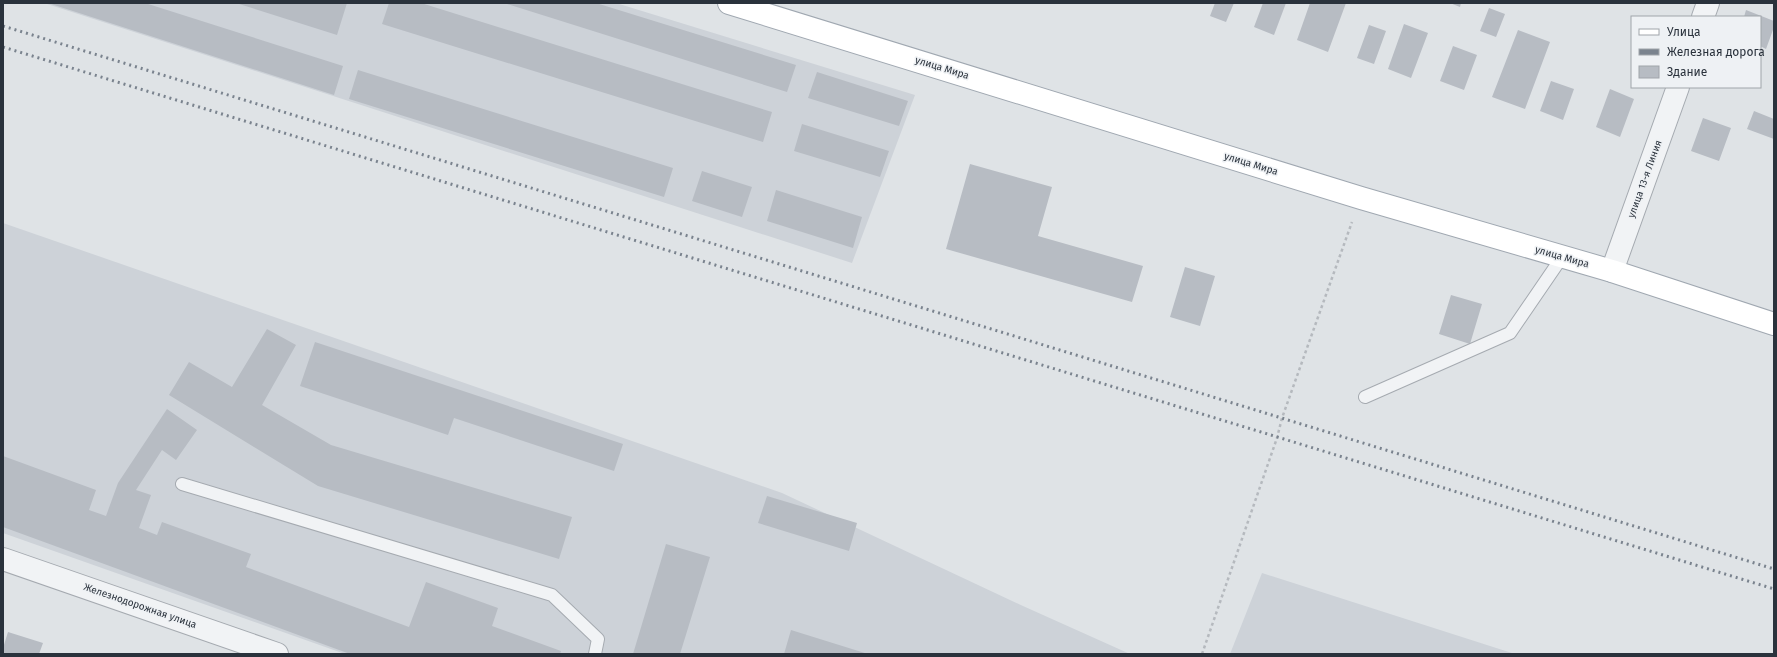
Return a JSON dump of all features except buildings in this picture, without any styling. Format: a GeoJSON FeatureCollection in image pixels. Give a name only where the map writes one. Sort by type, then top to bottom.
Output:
{"type":"FeatureCollection","features":[{"type":"Feature","properties":{"kind":"main road","name":"улица Мира"},"geometry":{"type":"LineString","coordinates":[[729,3],[777,10],[1361,198],[1612,272],[1774,324]]}},
{"type":"Feature","properties":{"kind":"street"},"geometry":{"type":"LineString","coordinates":[[1703,16],[1708,3]]}},
{"type":"Feature","properties":{"kind":"street","name":"улица 13-я Линия"},"geometry":{"type":"LineString","coordinates":[[1612,272],[1678,88]]}},
{"type":"Feature","properties":{"kind":"street","name":"Железнодорожная улица"},"geometry":{"type":"LineString","coordinates":[[3,559],[277,654]]}},
{"type":"Feature","properties":{"kind":"lane"},"geometry":{"type":"LineString","coordinates":[[1365,397],[1510,333],[1562,257]]}},
{"type":"Feature","properties":{"kind":"lane"},"geometry":{"type":"LineString","coordinates":[[182,484],[552,594],[598,639],[595,654]]}},
{"type":"Feature","properties":{"kind":"path"},"geometry":{"type":"LineString","coordinates":[[1202,654],[1277,438],[1282,418],[1361,198]]}},
{"type":"Feature","properties":{"kind":"shaded area"},"geometry":{"type":"Polygon","coordinates":[[[44,3],[616,3],[915,95],[852,263],[44,3]]]}},
{"type":"Feature","properties":{"kind":"shaded area"},"geometry":{"type":"Polygon","coordinates":[[[3,223],[782,493],[1023,606],[1130,654],[345,654],[3,533],[3,223]]]}},
{"type":"Feature","properties":{"kind":"shaded area"},"geometry":{"type":"Polygon","coordinates":[[[1262,573],[1515,654],[1230,654],[1262,573]]]}},
{"type":"Feature","properties":{"kind":"railway"},"geometry":{"type":"LineString","coordinates":[[3,26],[1774,569]]}},
{"type":"Feature","properties":{"kind":"railway"},"geometry":{"type":"LineString","coordinates":[[3,47],[1774,589]]}}]}
